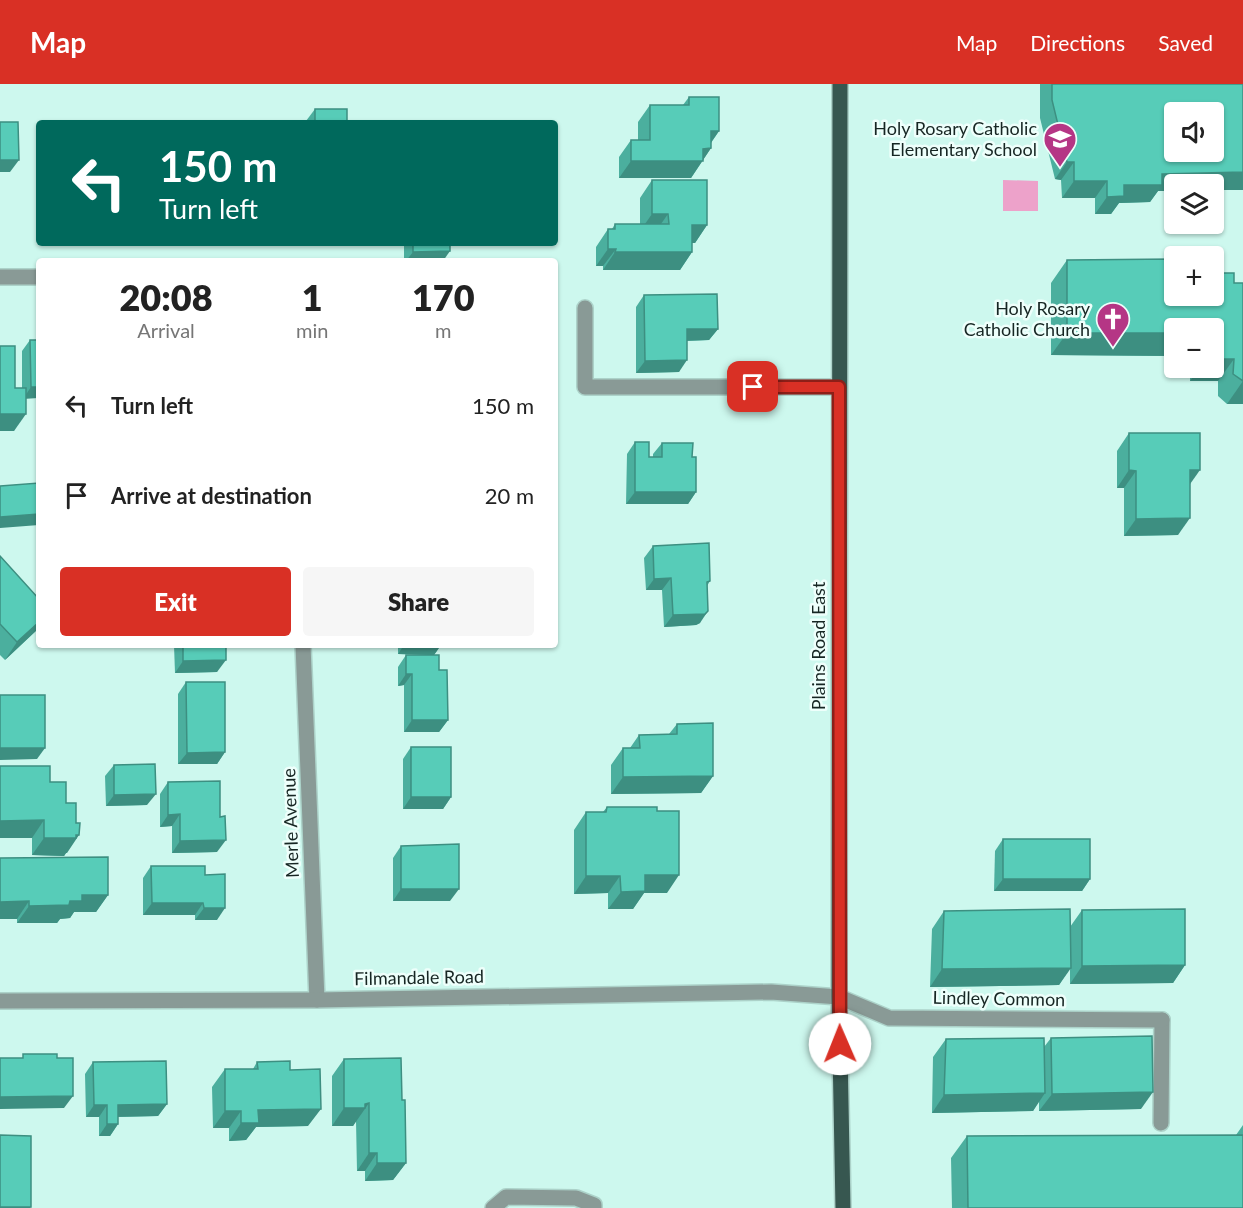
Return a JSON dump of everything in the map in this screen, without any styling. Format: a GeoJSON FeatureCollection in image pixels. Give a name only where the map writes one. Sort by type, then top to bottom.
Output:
{"type":"FeatureCollection","features":[{"type":"Feature","properties":{"kind":"main road","name":"Plains Road East"},"geometry":{"type":"LineString","coordinates":[[840,84],[839,997],[843,1208]]}},
{"type":"Feature","properties":{"kind":"street"},"geometry":{"type":"LineString","coordinates":[[0,277],[36,277]]}},
{"type":"Feature","properties":{"kind":"street"},"geometry":{"type":"LineString","coordinates":[[585,308],[585,387],[839,387]]}},
{"type":"Feature","properties":{"kind":"street","name":"Merle Avenue"},"geometry":{"type":"LineString","coordinates":[[303,648],[317,999]]}},
{"type":"Feature","properties":{"kind":"street","name":"Filmandale Road"},"geometry":{"type":"LineString","coordinates":[[0,1001],[771,992],[839,997]]}},
{"type":"Feature","properties":{"kind":"street","name":"Lindley Common"},"geometry":{"type":"LineString","coordinates":[[839,997],[889,1018],[1162,1020],[1161,1123]]}},
{"type":"Feature","properties":{"kind":"street"},"geometry":{"type":"LineString","coordinates":[[493,1208],[506,1197],[576,1198],[594,1205],[594,1208]]}},
{"type":"Feature","properties":{"kind":"shaded area"},"geometry":{"type":"Polygon","coordinates":[[[1003,180],[1038,181],[1038,211],[1003,211],[1003,180]]]}},
{"type":"Feature","properties":{"kind":"building"},"geometry":{"type":"Polygon","coordinates":[[[1052,84],[1243,84],[1243,172],[1162,174],[1162,185],[1124,185],[1124,196],[1107,197],[1107,181],[1074,181],[1074,162],[1067,162],[1052,100],[1052,84]]]}},
{"type":"Feature","properties":{"kind":"building"},"geometry":{"type":"Polygon","coordinates":[[[689,97],[719,97],[719,131],[711,131],[711,148],[703,149],[703,161],[631,161],[631,140],[650,140],[650,105],[689,105],[689,97]]]}},
{"type":"Feature","properties":{"kind":"building"},"geometry":{"type":"Polygon","coordinates":[[[315,109],[347,109],[347,120],[315,120],[315,109]]]}},
{"type":"Feature","properties":{"kind":"building"},"geometry":{"type":"Polygon","coordinates":[[[0,122],[18,122],[19,160],[0,160],[0,122]]]}},
{"type":"Feature","properties":{"kind":"building"},"geometry":{"type":"Polygon","coordinates":[[[652,180],[707,180],[707,225],[692,225],[692,252],[615,252],[616,249],[608,249],[608,229],[615,229],[615,224],[669,224],[668,214],[652,214],[652,180]]]}},
{"type":"Feature","properties":{"kind":"building"},"geometry":{"type":"Polygon","coordinates":[[[413,246],[450,246],[450,251],[413,252],[413,246]]]}},
{"type":"Feature","properties":{"kind":"building"},"geometry":{"type":"Polygon","coordinates":[[[1164,259],[1164,306],[1224,306],[1224,273],[1234,273],[1234,283],[1243,283],[1243,381],[1233,374],[1234,359],[1224,359],[1224,318],[1164,318],[1164,333],[1067,333],[1067,260],[1164,259]]]}},
{"type":"Feature","properties":{"kind":"building"},"geometry":{"type":"Polygon","coordinates":[[[717,294],[718,329],[687,329],[687,360],[645,361],[644,295],[717,294]]]}},
{"type":"Feature","properties":{"kind":"building"},"geometry":{"type":"Polygon","coordinates":[[[30,340],[36,340],[36,387],[31,387],[30,340]]]}},
{"type":"Feature","properties":{"kind":"building"},"geometry":{"type":"Polygon","coordinates":[[[0,346],[15,346],[15,388],[26,388],[26,414],[0,414],[0,346]]]}},
{"type":"Feature","properties":{"kind":"building"},"geometry":{"type":"Polygon","coordinates":[[[1129,433],[1200,433],[1200,470],[1190,470],[1190,518],[1136,519],[1136,471],[1129,470],[1129,433]]]}},
{"type":"Feature","properties":{"kind":"building"},"geometry":{"type":"Polygon","coordinates":[[[635,442],[649,442],[649,457],[662,457],[662,443],[693,443],[692,457],[696,457],[696,492],[635,492],[635,442]]]}},
{"type":"Feature","properties":{"kind":"building"},"geometry":{"type":"Polygon","coordinates":[[[36,483],[36,514],[0,517],[0,486],[36,483]]]}},
{"type":"Feature","properties":{"kind":"building"},"geometry":{"type":"Polygon","coordinates":[[[709,543],[708,611],[705,614],[673,615],[671,578],[654,579],[653,546],[709,543]]]}},
{"type":"Feature","properties":{"kind":"building"},"geometry":{"type":"Polygon","coordinates":[[[0,556],[36,596],[36,625],[17,642],[0,624],[0,556]]]}},
{"type":"Feature","properties":{"kind":"building"},"geometry":{"type":"Polygon","coordinates":[[[183,648],[226,648],[226,660],[183,661],[183,648]]]}},
{"type":"Feature","properties":{"kind":"building"},"geometry":{"type":"Polygon","coordinates":[[[406,655],[439,655],[439,670],[447,670],[448,720],[412,720],[412,674],[406,674],[406,655]]]}},
{"type":"Feature","properties":{"kind":"building"},"geometry":{"type":"Polygon","coordinates":[[[186,682],[225,682],[225,752],[187,753],[186,682]]]}},
{"type":"Feature","properties":{"kind":"building"},"geometry":{"type":"Polygon","coordinates":[[[0,695],[45,695],[45,748],[0,748],[0,695]]]}},
{"type":"Feature","properties":{"kind":"building"},"geometry":{"type":"Polygon","coordinates":[[[713,723],[713,776],[623,777],[623,748],[640,748],[639,735],[677,734],[677,724],[713,723]]]}},
{"type":"Feature","properties":{"kind":"building"},"geometry":{"type":"Polygon","coordinates":[[[411,747],[451,747],[451,797],[411,797],[411,747]]]}},
{"type":"Feature","properties":{"kind":"building"},"geometry":{"type":"Polygon","coordinates":[[[155,764],[156,794],[114,795],[114,765],[155,764]]]}},
{"type":"Feature","properties":{"kind":"building"},"geometry":{"type":"Polygon","coordinates":[[[0,766],[50,766],[50,782],[66,782],[66,803],[76,803],[76,823],[80,823],[79,835],[76,835],[76,838],[44,838],[44,820],[0,821],[0,766]]]}},
{"type":"Feature","properties":{"kind":"building"},"geometry":{"type":"Polygon","coordinates":[[[220,781],[220,817],[225,816],[226,840],[180,841],[180,814],[168,815],[168,782],[220,781]]]}},
{"type":"Feature","properties":{"kind":"building"},"geometry":{"type":"Polygon","coordinates":[[[607,807],[657,807],[657,811],[679,811],[679,875],[645,875],[645,891],[621,892],[620,876],[586,876],[586,812],[606,812],[607,807]]]}},
{"type":"Feature","properties":{"kind":"building"},"geometry":{"type":"Polygon","coordinates":[[[1003,839],[1090,839],[1090,879],[1003,879],[1003,839]]]}},
{"type":"Feature","properties":{"kind":"building"},"geometry":{"type":"Polygon","coordinates":[[[459,844],[459,889],[401,889],[401,846],[459,844]]]}},
{"type":"Feature","properties":{"kind":"building"},"geometry":{"type":"Polygon","coordinates":[[[108,857],[108,895],[82,895],[82,901],[70,901],[69,905],[29,906],[29,901],[0,902],[0,858],[108,857]]]}},
{"type":"Feature","properties":{"kind":"building"},"geometry":{"type":"Polygon","coordinates":[[[151,866],[205,866],[205,875],[225,874],[225,908],[204,908],[203,903],[152,903],[151,866]]]}},
{"type":"Feature","properties":{"kind":"building"},"geometry":{"type":"Polygon","coordinates":[[[1070,909],[1071,968],[942,969],[944,911],[1070,909]]]}},
{"type":"Feature","properties":{"kind":"building"},"geometry":{"type":"Polygon","coordinates":[[[1185,909],[1185,965],[1082,966],[1082,910],[1185,909]]]}},
{"type":"Feature","properties":{"kind":"building"},"geometry":{"type":"Polygon","coordinates":[[[1152,1036],[1153,1092],[1052,1094],[1051,1038],[1152,1036]]]}},
{"type":"Feature","properties":{"kind":"building"},"geometry":{"type":"Polygon","coordinates":[[[1044,1038],[1045,1093],[944,1095],[946,1039],[1044,1038]]]}},
{"type":"Feature","properties":{"kind":"building"},"geometry":{"type":"Polygon","coordinates":[[[23,1054],[57,1054],[57,1058],[73,1058],[73,1096],[0,1097],[0,1058],[23,1058],[23,1054]]]}},
{"type":"Feature","properties":{"kind":"building"},"geometry":{"type":"Polygon","coordinates":[[[401,1058],[402,1100],[405,1100],[406,1163],[377,1163],[377,1153],[369,1153],[369,1103],[365,1104],[365,1108],[344,1108],[344,1059],[401,1058]]]}},
{"type":"Feature","properties":{"kind":"building"},"geometry":{"type":"Polygon","coordinates":[[[166,1061],[167,1104],[118,1105],[118,1124],[107,1124],[107,1105],[94,1105],[93,1062],[166,1061]]]}},
{"type":"Feature","properties":{"kind":"building"},"geometry":{"type":"Polygon","coordinates":[[[290,1061],[290,1070],[320,1069],[321,1109],[258,1110],[259,1123],[241,1123],[241,1111],[225,1111],[225,1069],[258,1069],[257,1062],[290,1061]]]}},
{"type":"Feature","properties":{"kind":"building"},"geometry":{"type":"Polygon","coordinates":[[[0,1135],[31,1136],[31,1207],[0,1207],[0,1135]]]}},
{"type":"Feature","properties":{"kind":"building"},"geometry":{"type":"Polygon","coordinates":[[[1243,1135],[1243,1208],[968,1208],[967,1136],[1243,1135]]]}},
{"type":"Feature","properties":{"kind":"place","name":"Holy Rosary Catholic Elementary School"},"geometry":{"type":"Point","coordinates":[1060,168]}},
{"type":"Feature","properties":{"kind":"place","name":"Holy Rosary Catholic Church"},"geometry":{"type":"Point","coordinates":[1113,348]}},
{"type":"Feature","properties":{"kind":"route"},"geometry":{"type":"LineString","coordinates":[[753,387],[839,387],[840,1044]]}}]}
